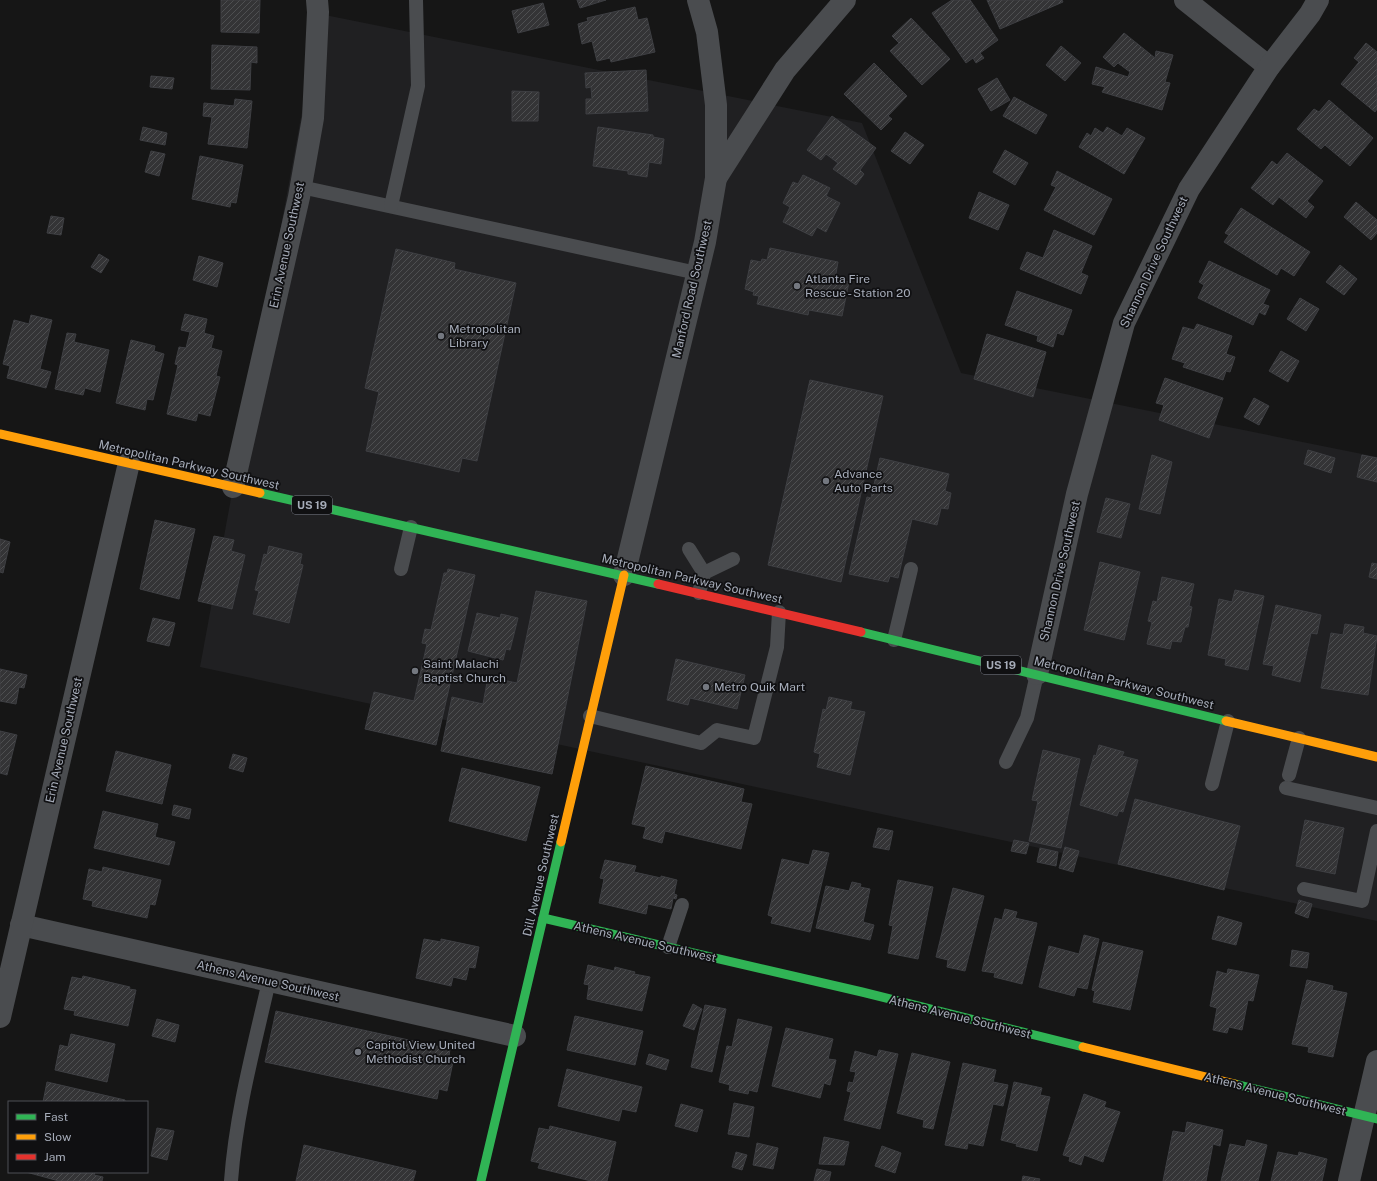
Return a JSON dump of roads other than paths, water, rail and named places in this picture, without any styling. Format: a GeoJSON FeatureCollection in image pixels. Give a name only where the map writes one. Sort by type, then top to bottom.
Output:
{"type":"FeatureCollection","features":[{"type":"Feature","properties":{"kind":"main road","name":"Metropolitan Parkway Southwest"},"geometry":{"type":"LineString","coordinates":[[0,434],[699,592],[1377,757]]}},
{"type":"Feature","properties":{"kind":"main road","name":"Dill Avenue Southwest"},"geometry":{"type":"LineString","coordinates":[[481,1181],[624,575]]}},
{"type":"Feature","properties":{"kind":"main road","name":"Athens Avenue Southwest"},"geometry":{"type":"LineString","coordinates":[[543,918],[862,992],[1370,1118]]}},
{"type":"Feature","properties":{"kind":"street","name":"Erin Avenue Southwest"},"geometry":{"type":"LineString","coordinates":[[233,487],[301,187],[313,118],[318,12],[317,0]]}},
{"type":"Feature","properties":{"kind":"street","name":"Manford Road Southwest"},"geometry":{"type":"LineString","coordinates":[[624,575],[705,242],[716,178],[716,105],[707,32],[698,0]]}},
{"type":"Feature","properties":{"kind":"street"},"geometry":{"type":"LineString","coordinates":[[716,178],[785,70],[845,0]]}},
{"type":"Feature","properties":{"kind":"street"},"geometry":{"type":"LineString","coordinates":[[1185,0],[1269,67]]}},
{"type":"Feature","properties":{"kind":"street","name":"Shannon Drive Southwest"},"geometry":{"type":"LineString","coordinates":[[1037,674],[1077,494],[1124,323],[1189,189],[1269,67],[1310,14],[1318,0]]}},
{"type":"Feature","properties":{"kind":"street","name":"Erin Avenue Southwest"},"geometry":{"type":"LineString","coordinates":[[0,1017],[129,463]]}},
{"type":"Feature","properties":{"kind":"street","name":"Athens Avenue Southwest"},"geometry":{"type":"LineString","coordinates":[[21,926],[515,1036]]}},
{"type":"Feature","properties":{"kind":"street"},"geometry":{"type":"LineString","coordinates":[[1348,1181],[1370,1118],[1377,1061]]}},
{"type":"Feature","properties":{"kind":"lane"},"geometry":{"type":"LineString","coordinates":[[391,206],[418,86],[416,0]]}},
{"type":"Feature","properties":{"kind":"lane"},"geometry":{"type":"LineString","coordinates":[[301,187],[697,273]]}},
{"type":"Feature","properties":{"kind":"lane"},"geometry":{"type":"LineString","coordinates":[[401,569],[411,527]]}},
{"type":"Feature","properties":{"kind":"lane"},"geometry":{"type":"LineString","coordinates":[[689,549],[704,573],[699,592]]}},
{"type":"Feature","properties":{"kind":"lane"},"geometry":{"type":"LineString","coordinates":[[704,573],[734,559]]}},
{"type":"Feature","properties":{"kind":"lane"},"geometry":{"type":"LineString","coordinates":[[894,640],[911,569]]}},
{"type":"Feature","properties":{"kind":"lane"},"geometry":{"type":"LineString","coordinates":[[590,716],[701,743],[718,730],[754,738],[777,647],[779,612]]}},
{"type":"Feature","properties":{"kind":"lane"},"geometry":{"type":"LineString","coordinates":[[1006,762],[1027,718],[1037,674]]}},
{"type":"Feature","properties":{"kind":"lane"},"geometry":{"type":"LineString","coordinates":[[1212,784],[1228,721]]}},
{"type":"Feature","properties":{"kind":"lane"},"geometry":{"type":"LineString","coordinates":[[1299,738],[1287,781],[1377,808]]}},
{"type":"Feature","properties":{"kind":"lane"},"geometry":{"type":"LineString","coordinates":[[1304,889],[1362,901],[1376,840]]}},
{"type":"Feature","properties":{"kind":"lane"},"geometry":{"type":"LineString","coordinates":[[668,947],[682,905]]}},
{"type":"Feature","properties":{"kind":"lane"},"geometry":{"type":"LineString","coordinates":[[231,1181],[234,1149],[249,1067],[270,981]]}},
{"type":"Feature","properties":{"kind":"place","name":"Atlanta Fire Rescue - Station 20"},"geometry":{"type":"Point","coordinates":[797,286]}},
{"type":"Feature","properties":{"kind":"place","name":"Metropolitan Library"},"geometry":{"type":"Point","coordinates":[441,336]}},
{"type":"Feature","properties":{"kind":"place","name":"Advance Auto Parts"},"geometry":{"type":"Point","coordinates":[826,481]}},
{"type":"Feature","properties":{"kind":"place","name":"Saint Malachi Baptist Church"},"geometry":{"type":"Point","coordinates":[415,671]}},
{"type":"Feature","properties":{"kind":"place","name":"Metro Quik Mart"},"geometry":{"type":"Point","coordinates":[706,687]}},
{"type":"Feature","properties":{"kind":"place","name":"Capitol View United Methodist Church"},"geometry":{"type":"Point","coordinates":[358,1052]}}]}
